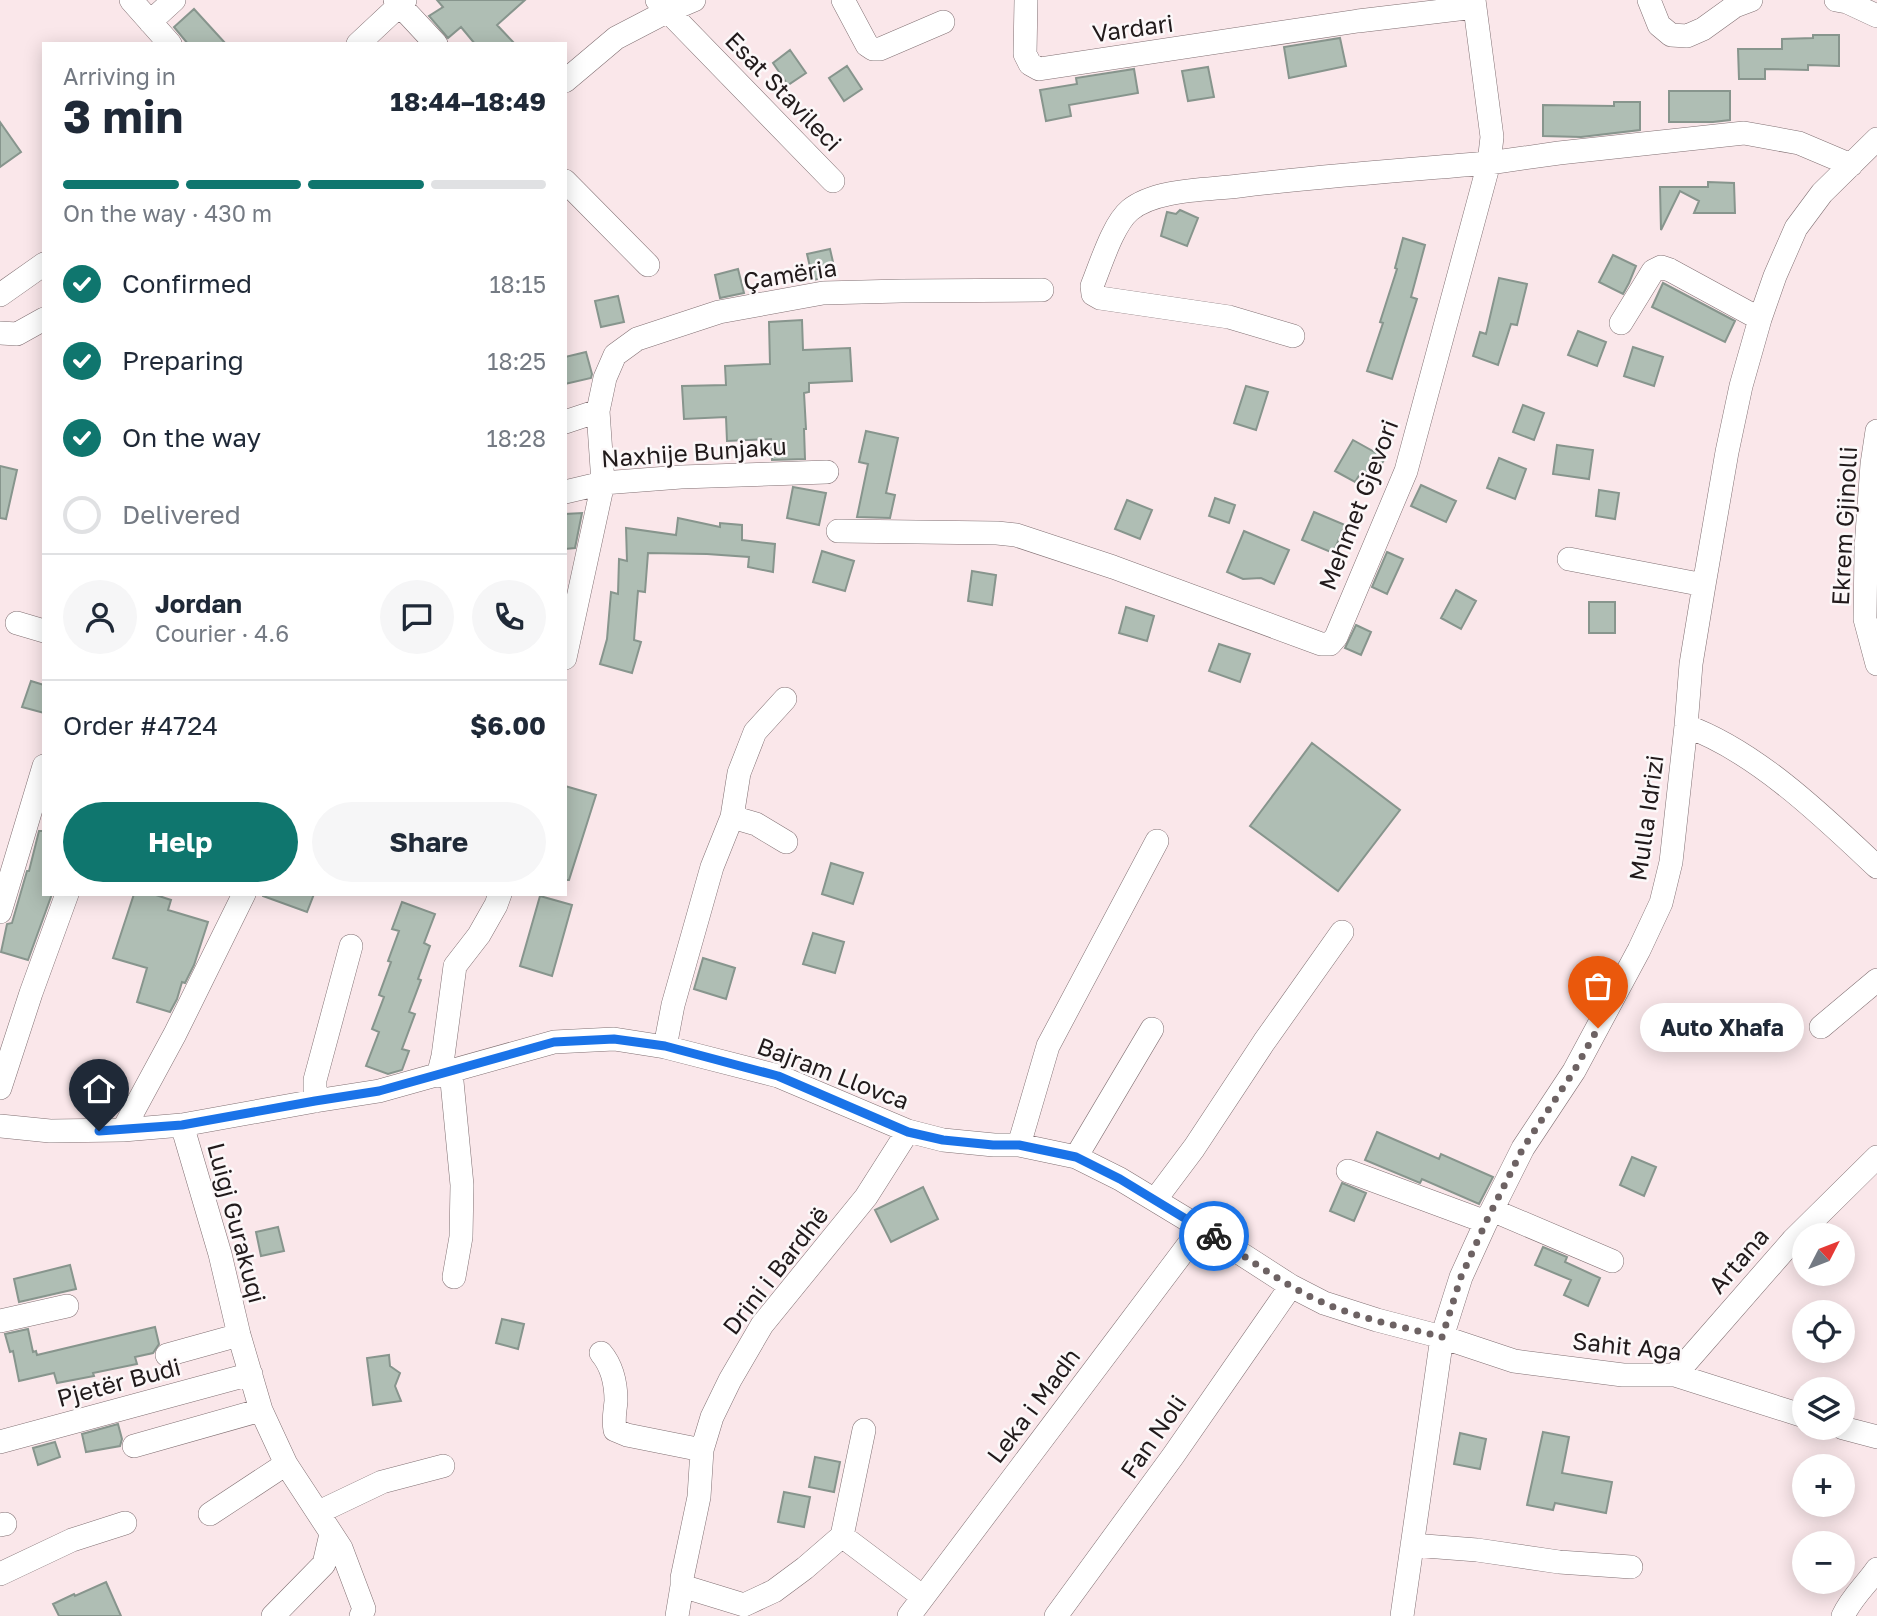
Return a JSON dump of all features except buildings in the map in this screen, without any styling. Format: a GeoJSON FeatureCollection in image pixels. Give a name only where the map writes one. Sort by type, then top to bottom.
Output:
{"type":"FeatureCollection","features":[{"type":"Feature","properties":{"kind":"street"},"geometry":{"type":"LineString","coordinates":[[131,0],[168,42]]}},
{"type":"Feature","properties":{"kind":"street"},"geometry":{"type":"LineString","coordinates":[[150,22],[174,0]]}},
{"type":"Feature","properties":{"kind":"street"},"geometry":{"type":"LineString","coordinates":[[567,79],[661,6],[694,0]]}},
{"type":"Feature","properties":{"kind":"street"},"geometry":{"type":"LineString","coordinates":[[843,0],[867,45],[873,49],[880,49],[943,22]]}},
{"type":"Feature","properties":{"kind":"street","name":"Vardari"},"geometry":{"type":"LineString","coordinates":[[1026,0],[1025,54],[1030,64],[1038,69],[1474,4]]}},
{"type":"Feature","properties":{"kind":"street"},"geometry":{"type":"LineString","coordinates":[[1649,0],[1660,25],[1671,36],[1687,36],[1703,29],[1735,6],[1751,0]]}},
{"type":"Feature","properties":{"kind":"street"},"geometry":{"type":"LineString","coordinates":[[1836,0],[1847,2],[1877,16]]}},
{"type":"Feature","properties":{"kind":"street"},"geometry":{"type":"LineString","coordinates":[[360,42],[400,2],[434,42]]}},
{"type":"Feature","properties":{"kind":"street"},"geometry":{"type":"LineString","coordinates":[[1474,4],[1492,137],[1489,163]]}},
{"type":"Feature","properties":{"kind":"street","name":"Esat Stavileci"},"geometry":{"type":"LineString","coordinates":[[661,6],[833,181]]}},
{"type":"Feature","properties":{"kind":"street"},"geometry":{"type":"LineString","coordinates":[[1293,336],[1229,317],[1100,298],[1093,294],[1092,286],[1120,220],[1132,208],[1170,194],[1302,179],[1489,163],[1744,133],[1799,142],[1851,165]]}},
{"type":"Feature","properties":{"kind":"street","name":"Mulla Idrizi"},"geometry":{"type":"LineString","coordinates":[[1402,1616],[1442,1337],[1461,1277],[1523,1148],[1574,1071],[1661,903],[1671,862],[1691,664],[1704,585],[1736,412],[1760,319],[1796,228],[1822,193],[1877,139]]}},
{"type":"Feature","properties":{"kind":"street","name":"Mehmet Gjevori"},"geometry":{"type":"LineString","coordinates":[[838,531],[1016,535],[1112,567],[1321,644],[1330,644],[1336,637],[1406,471],[1489,163]]}},
{"type":"Feature","properties":{"kind":"street"},"geometry":{"type":"LineString","coordinates":[[567,183],[648,265]]}},
{"type":"Feature","properties":{"kind":"street"},"geometry":{"type":"LineString","coordinates":[[0,295],[42,265]]}},
{"type":"Feature","properties":{"kind":"street"},"geometry":{"type":"LineString","coordinates":[[1620,323],[1653,271],[1661,267],[1760,319]]}},
{"type":"Feature","properties":{"kind":"street","name":"Çamëria"},"geometry":{"type":"LineString","coordinates":[[567,649],[603,484],[598,411],[605,378],[615,355],[637,339],[719,313],[823,293],[1042,290]]}},
{"type":"Feature","properties":{"kind":"street"},"geometry":{"type":"LineString","coordinates":[[0,333],[17,334],[42,320]]}},
{"type":"Feature","properties":{"kind":"street"},"geometry":{"type":"LineString","coordinates":[[567,421],[598,411]]}},
{"type":"Feature","properties":{"kind":"street","name":"Ekrem Gjinolli"},"geometry":{"type":"LineString","coordinates":[[1877,431],[1866,548],[1865,619],[1877,664]]}},
{"type":"Feature","properties":{"kind":"street","name":"Naxhije Bunjaku"},"geometry":{"type":"LineString","coordinates":[[567,492],[603,484],[681,477],[827,472]]}},
{"type":"Feature","properties":{"kind":"street"},"geometry":{"type":"LineString","coordinates":[[1569,559],[1704,585]]}},
{"type":"Feature","properties":{"kind":"street"},"geometry":{"type":"LineString","coordinates":[[17,623],[42,630]]}},
{"type":"Feature","properties":{"kind":"street"},"geometry":{"type":"LineString","coordinates":[[665,1046],[673,1005],[712,867],[732,817],[738,773],[755,732],[785,699]]}},
{"type":"Feature","properties":{"kind":"street","name":"Mulla Idrizi"},"geometry":{"type":"LineString","coordinates":[[1686,726],[1709,734],[1773,776],[1877,867]]}},
{"type":"Feature","properties":{"kind":"street"},"geometry":{"type":"LineString","coordinates":[[0,912],[42,773]]}},
{"type":"Feature","properties":{"kind":"street"},"geometry":{"type":"LineString","coordinates":[[732,817],[756,824],[786,842]]}},
{"type":"Feature","properties":{"kind":"street"},"geometry":{"type":"LineString","coordinates":[[1019,1145],[1048,1046],[1157,841]]}},
{"type":"Feature","properties":{"kind":"street"},"geometry":{"type":"LineString","coordinates":[[0,1088],[66,896]]}},
{"type":"Feature","properties":{"kind":"street"},"geometry":{"type":"LineString","coordinates":[[123,1130],[175,1034],[243,896]]}},
{"type":"Feature","properties":{"kind":"street"},"geometry":{"type":"LineString","coordinates":[[454,1277],[461,1237],[461,1185],[443,1056],[455,966],[479,935],[499,896]]}},
{"type":"Feature","properties":{"kind":"street"},"geometry":{"type":"LineString","coordinates":[[1155,1200],[1194,1148],[1264,1042],[1342,932]]}},
{"type":"Feature","properties":{"kind":"street"},"geometry":{"type":"LineString","coordinates":[[315,1101],[315,1080],[351,946]]}},
{"type":"Feature","properties":{"kind":"street"},"geometry":{"type":"LineString","coordinates":[[1821,1027],[1877,980]]}},
{"type":"Feature","properties":{"kind":"street"},"geometry":{"type":"LineString","coordinates":[[1076,1157],[1152,1029]]}},
{"type":"Feature","properties":{"kind":"street","name":"Bajram Llovca"},"geometry":{"type":"LineString","coordinates":[[0,1126],[50,1131],[123,1130],[182,1125],[379,1091],[554,1042],[614,1039],[665,1046],[778,1076],[908,1132],[943,1140],[1019,1145],[1076,1157],[1120,1179],[1291,1286],[1324,1303],[1442,1337]]}},
{"type":"Feature","properties":{"kind":"street","name":"Luigj Gurakuqi"},"geometry":{"type":"LineString","coordinates":[[182,1125],[220,1254],[239,1335],[261,1410],[286,1464],[341,1548],[359,1591],[364,1609],[361,1616]]}},
{"type":"Feature","properties":{"kind":"street","name":"Drini i Bardhë"},"geometry":{"type":"LineString","coordinates":[[677,1616],[699,1497],[702,1450],[712,1417],[762,1325],[866,1197],[908,1132]]}},
{"type":"Feature","properties":{"kind":"street","name":"Artana"},"geometry":{"type":"LineString","coordinates":[[1675,1376],[1793,1240],[1877,1157]]}},
{"type":"Feature","properties":{"kind":"street"},"geometry":{"type":"LineString","coordinates":[[1348,1171],[1489,1216],[1612,1261]]}},
{"type":"Feature","properties":{"kind":"street","name":"Leka i Madh"},"geometry":{"type":"LineString","coordinates":[[909,1616],[1201,1228]]}},
{"type":"Feature","properties":{"kind":"street","name":"Fan Noli"},"geometry":{"type":"LineString","coordinates":[[1056,1616],[1173,1456],[1291,1286]]}},
{"type":"Feature","properties":{"kind":"street"},"geometry":{"type":"LineString","coordinates":[[0,1321],[67,1306]]}},
{"type":"Feature","properties":{"kind":"street","name":"Luigj Gurakuqi"},"geometry":{"type":"LineString","coordinates":[[167,1355],[239,1335]]}},
{"type":"Feature","properties":{"kind":"street","name":"Sahit Aga"},"geometry":{"type":"LineString","coordinates":[[1442,1337],[1514,1361],[1623,1374],[1675,1376],[1792,1412]]}},
{"type":"Feature","properties":{"kind":"street"},"geometry":{"type":"LineString","coordinates":[[601,1353],[608,1361],[614,1384],[615,1430],[627,1435],[702,1450]]}},
{"type":"Feature","properties":{"kind":"street","name":"Pjetër Budi"},"geometry":{"type":"LineString","coordinates":[[0,1442],[251,1374]]}},
{"type":"Feature","properties":{"kind":"street"},"geometry":{"type":"LineString","coordinates":[[134,1446],[261,1410]]}},
{"type":"Feature","properties":{"kind":"street"},"geometry":{"type":"LineString","coordinates":[[682,1586],[744,1605],[774,1591],[805,1568],[842,1536],[864,1430]]}},
{"type":"Feature","properties":{"kind":"street"},"geometry":{"type":"LineString","coordinates":[[1855,1431],[1877,1437]]}},
{"type":"Feature","properties":{"kind":"street"},"geometry":{"type":"LineString","coordinates":[[210,1514],[286,1464]]}},
{"type":"Feature","properties":{"kind":"street"},"geometry":{"type":"LineString","coordinates":[[319,1512],[382,1482],[443,1466]]}},
{"type":"Feature","properties":{"kind":"street"},"geometry":{"type":"LineString","coordinates":[[0,1574],[72,1539],[125,1523]]}},
{"type":"Feature","properties":{"kind":"street"},"geometry":{"type":"LineString","coordinates":[[273,1616],[324,1564],[331,1534]]}},
{"type":"Feature","properties":{"kind":"street"},"geometry":{"type":"LineString","coordinates":[[842,1536],[923,1597]]}},
{"type":"Feature","properties":{"kind":"street"},"geometry":{"type":"LineString","coordinates":[[1412,1545],[1477,1550],[1559,1562],[1630,1567]]}},
{"type":"Feature","properties":{"kind":"street"},"geometry":{"type":"LineString","coordinates":[[1843,1616],[1849,1603],[1877,1569]]}},
{"type":"Feature","properties":{"kind":"way so far"},"geometry":{"type":"LineString","coordinates":[[1214,1236],[1291,1286],[1324,1303],[1442,1337],[1461,1277],[1523,1148],[1574,1071],[1598,1028]]}},
{"type":"Feature","properties":{"kind":"place","name":"Auto Xhafa"},"geometry":{"type":"Point","coordinates":[1598,1028]}},
{"type":"Feature","properties":{"kind":"route"},"geometry":{"type":"LineString","coordinates":[[99,1131],[182,1125],[379,1091],[554,1042],[614,1039],[665,1046],[778,1076],[908,1132],[943,1140],[1019,1145],[1076,1157],[1120,1179],[1214,1236]]}}]}
